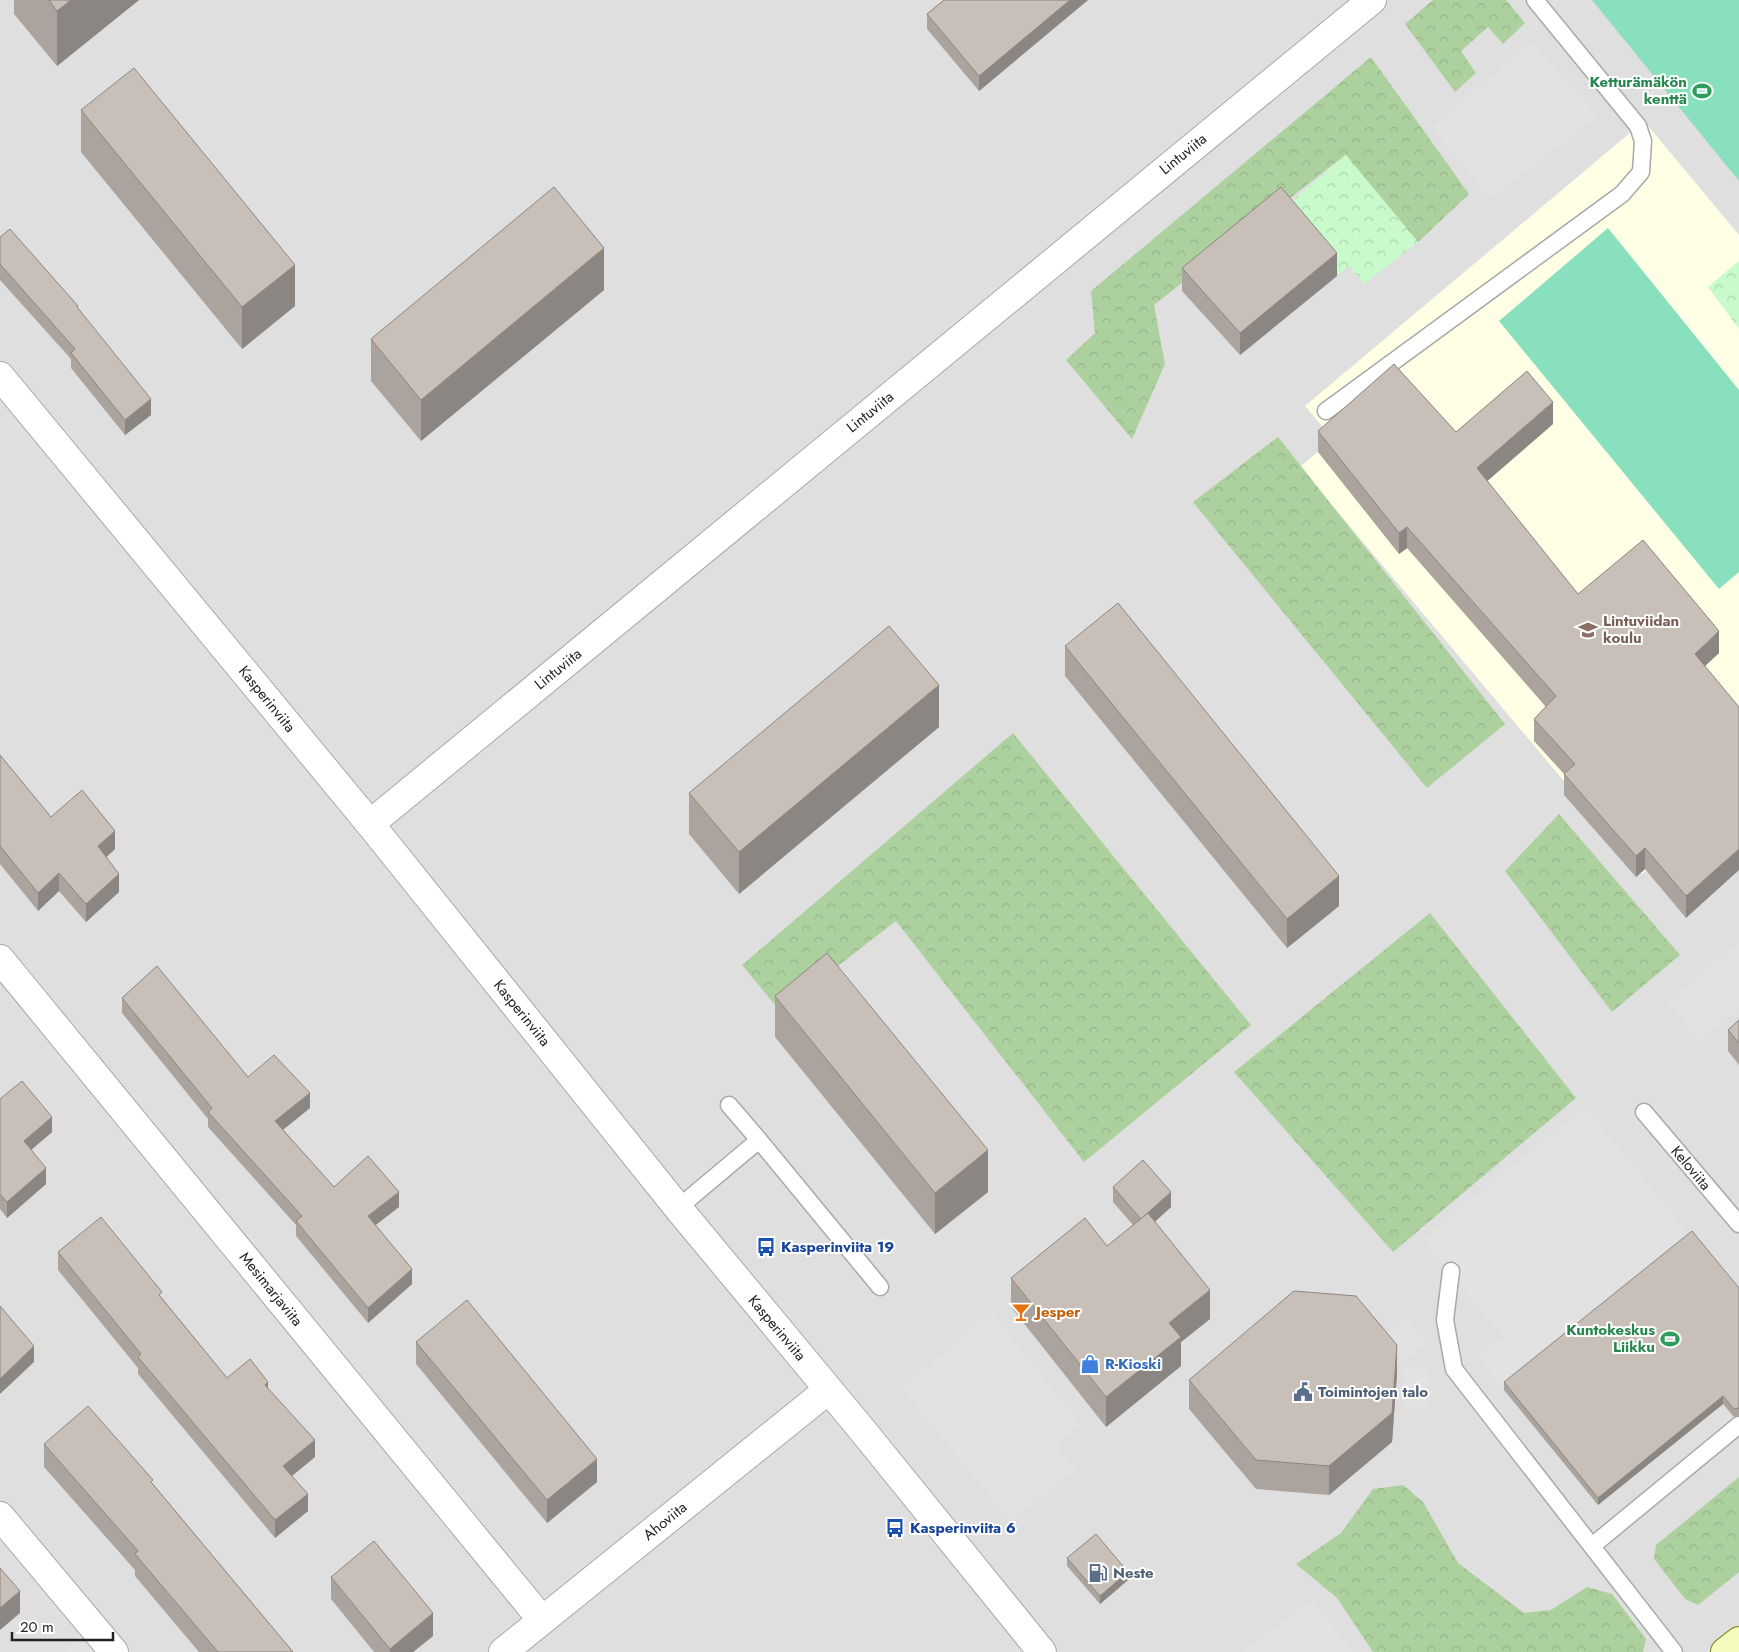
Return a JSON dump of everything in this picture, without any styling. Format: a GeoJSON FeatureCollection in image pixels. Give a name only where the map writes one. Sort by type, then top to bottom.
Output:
{"type":"FeatureCollection","features":[{"type":"Feature","properties":{"kind":"street","name":"Lintuviita"},"geometry":{"type":"LineString","coordinates":[[370,824],[1372,0]]}},
{"type":"Feature","properties":{"kind":"street","name":"Kasperinviita"},"geometry":{"type":"LineString","coordinates":[[0,376],[370,824],[678,1208],[1042,1652]]}},
{"type":"Feature","properties":{"kind":"street","name":"Mesimarjaviita"},"geometry":{"type":"LineString","coordinates":[[0,959],[542,1620]]}},
{"type":"Feature","properties":{"kind":"street","name":"Ahoviita"},"geometry":{"type":"LineString","coordinates":[[503,1652],[828,1390]]}},
{"type":"Feature","properties":{"kind":"street"},"geometry":{"type":"LineString","coordinates":[[0,1516],[114,1652]]}},
{"type":"Feature","properties":{"kind":"street"},"geometry":{"type":"LineString","coordinates":[[1725,1652],[1739,1641]]}},
{"type":"Feature","properties":{"kind":"lane"},"geometry":{"type":"LineString","coordinates":[[1326,411],[1622,194],[1641,172],[1643,140],[1638,126],[1535,0]]}},
{"type":"Feature","properties":{"kind":"lane"},"geometry":{"type":"LineString","coordinates":[[729,1105],[880,1287]]}},
{"type":"Feature","properties":{"kind":"lane","name":"Keloviita"},"geometry":{"type":"LineString","coordinates":[[1644,1112],[1739,1224]]}},
{"type":"Feature","properties":{"kind":"lane"},"geometry":{"type":"LineString","coordinates":[[678,1208],[759,1140]]}},
{"type":"Feature","properties":{"kind":"lane"},"geometry":{"type":"LineString","coordinates":[[1452,1271],[1445,1320],[1454,1369],[1674,1652]]}},
{"type":"Feature","properties":{"kind":"lane"},"geometry":{"type":"LineString","coordinates":[[1592,1546],[1739,1425]]}},
{"type":"Feature","properties":{"kind":"shaded area"},"geometry":{"type":"Polygon","coordinates":[[[0,0],[1739,0],[1739,1652],[0,1652],[0,0]]]}},
{"type":"Feature","properties":{"kind":"shaded area"},"geometry":{"type":"Polygon","coordinates":[[[1531,42],[1597,116],[1491,199],[1432,128],[1531,42]]]}},
{"type":"Feature","properties":{"kind":"shaded area","name":"Lintuviidan koulu"},"geometry":{"type":"Polygon","coordinates":[[[1644,121],[1739,235],[1739,793],[1642,874],[1300,467],[1333,439],[1305,406],[1644,121]]]}},
{"type":"Feature","properties":{"kind":"shaded area"},"geometry":{"type":"Polygon","coordinates":[[[1739,942],[1739,1009],[1700,1041],[1667,1002],[1739,942]]]}},
{"type":"Feature","properties":{"kind":"shaded area"},"geometry":{"type":"Polygon","coordinates":[[[1585,1107],[1692,1238],[1504,1390],[1478,1357],[1503,1337],[1423,1239],[1585,1107]]]}},
{"type":"Feature","properties":{"kind":"shaded area"},"geometry":{"type":"Polygon","coordinates":[[[991,1312],[1081,1425],[1056,1445],[1076,1470],[1011,1521],[902,1389],[991,1312]]]}},
{"type":"Feature","properties":{"kind":"shaded area"},"geometry":{"type":"Polygon","coordinates":[[[1406,1318],[1427,1343],[1406,1361],[1384,1336],[1406,1318]]]}},
{"type":"Feature","properties":{"kind":"shaded area"},"geometry":{"type":"Polygon","coordinates":[[[1404,1366],[1429,1369],[1426,1409],[1402,1406],[1404,1366]]]}},
{"type":"Feature","properties":{"kind":"shaded area"},"geometry":{"type":"Polygon","coordinates":[[[1312,1600],[1353,1652],[1243,1652],[1312,1600]]]}},
{"type":"Feature","properties":{"kind":"shaded area"},"geometry":{"type":"Polygon","coordinates":[[[88,1628],[107,1652],[68,1652],[64,1648],[88,1628]]]}},
{"type":"Feature","properties":{"kind":"green space"},"geometry":{"type":"Polygon","coordinates":[[[1433,0],[1506,0],[1525,23],[1503,44],[1488,27],[1461,51],[1476,73],[1455,92],[1405,24],[1433,0]]]}},
{"type":"Feature","properties":{"kind":"green space","name":"Ketturämäkön kenttä"},"geometry":{"type":"Polygon","coordinates":[[[1592,0],[1739,0],[1739,181],[1592,0]]]}},
{"type":"Feature","properties":{"kind":"green space"},"geometry":{"type":"Polygon","coordinates":[[[1371,57],[1469,194],[1418,242],[1345,155],[1154,305],[1165,364],[1132,439],[1066,360],[1095,333],[1091,291],[1371,57]]]}},
{"type":"Feature","properties":{"kind":"green space"},"geometry":{"type":"Polygon","coordinates":[[[1346,155],[1418,242],[1364,284],[1349,266],[1337,276],[1281,210],[1346,155]]]}},
{"type":"Feature","properties":{"kind":"green space"},"geometry":{"type":"Polygon","coordinates":[[[1608,228],[1739,390],[1739,572],[1719,589],[1499,321],[1608,228]]]}},
{"type":"Feature","properties":{"kind":"green space"},"geometry":{"type":"Polygon","coordinates":[[[1739,261],[1739,329],[1708,287],[1739,261]]]}},
{"type":"Feature","properties":{"kind":"green space"},"geometry":{"type":"Polygon","coordinates":[[[1278,437],[1505,724],[1427,788],[1193,502],[1278,437]]]}},
{"type":"Feature","properties":{"kind":"green space"},"geometry":{"type":"Polygon","coordinates":[[[1013,733],[1251,1025],[1084,1162],[896,921],[780,1011],[742,965],[1013,733]]]}},
{"type":"Feature","properties":{"kind":"green space"},"geometry":{"type":"Polygon","coordinates":[[[1559,814],[1680,955],[1612,1012],[1505,871],[1559,814]]]}},
{"type":"Feature","properties":{"kind":"green space"},"geometry":{"type":"Polygon","coordinates":[[[1430,913],[1576,1098],[1393,1252],[1234,1072],[1430,913]]]}},
{"type":"Feature","properties":{"kind":"green space"},"geometry":{"type":"Polygon","coordinates":[[[1739,1477],[1739,1572],[1698,1605],[1685,1599],[1654,1559],[1656,1545],[1739,1477]]]}},
{"type":"Feature","properties":{"kind":"green space"},"geometry":{"type":"Polygon","coordinates":[[[1403,1485],[1423,1502],[1458,1563],[1524,1613],[1551,1610],[1587,1587],[1612,1594],[1646,1639],[1643,1652],[1373,1652],[1337,1598],[1296,1564],[1341,1533],[1373,1489],[1403,1485]]]}},
{"type":"Feature","properties":{"kind":"building"},"geometry":{"type":"Polygon","coordinates":[[[49,0],[71,0],[57,11],[49,0]]]}},
{"type":"Feature","properties":{"kind":"building"},"geometry":{"type":"Polygon","coordinates":[[[944,0],[1070,0],[979,76],[927,14],[944,0]]]}},
{"type":"Feature","properties":{"kind":"building"},"geometry":{"type":"Polygon","coordinates":[[[134,68],[295,265],[242,307],[81,110],[134,68]]]}},
{"type":"Feature","properties":{"kind":"building"},"geometry":{"type":"Polygon","coordinates":[[[554,187],[604,248],[421,400],[371,339],[554,187]]]}},
{"type":"Feature","properties":{"kind":"building"},"geometry":{"type":"Polygon","coordinates":[[[1281,187],[1337,253],[1240,333],[1182,268],[1281,187]]]}},
{"type":"Feature","properties":{"kind":"building"},"geometry":{"type":"Polygon","coordinates":[[[10,229],[78,306],[151,399],[125,420],[71,353],[75,349],[0,264],[0,237],[10,229]]]}},
{"type":"Feature","properties":{"kind":"building"},"geometry":{"type":"Polygon","coordinates":[[[1394,364],[1456,432],[1527,371],[1553,402],[1477,468],[1578,594],[1643,540],[1719,631],[1695,654],[1739,707],[1739,849],[1686,896],[1645,848],[1636,856],[1564,774],[1575,764],[1534,719],[1556,696],[1407,527],[1399,533],[1318,431],[1394,364]]]}},
{"type":"Feature","properties":{"kind":"building"},"geometry":{"type":"Polygon","coordinates":[[[1118,603],[1339,876],[1287,919],[1065,646],[1118,603]]]}},
{"type":"Feature","properties":{"kind":"building"},"geometry":{"type":"Polygon","coordinates":[[[889,626],[939,685],[739,852],[689,793],[889,626]]]}},
{"type":"Feature","properties":{"kind":"building"},"geometry":{"type":"Polygon","coordinates":[[[0,755],[51,817],[82,790],[115,831],[98,846],[119,874],[86,904],[59,873],[38,893],[0,846],[0,755]]]}},
{"type":"Feature","properties":{"kind":"building"},"geometry":{"type":"Polygon","coordinates":[[[827,953],[988,1150],[935,1193],[775,996],[827,953]]]}},
{"type":"Feature","properties":{"kind":"building"},"geometry":{"type":"Polygon","coordinates":[[[157,966],[248,1077],[274,1055],[310,1093],[275,1121],[334,1187],[368,1156],[399,1192],[368,1216],[412,1269],[368,1308],[296,1221],[302,1216],[208,1112],[212,1108],[122,998],[157,966]]]}},
{"type":"Feature","properties":{"kind":"building"},"geometry":{"type":"Polygon","coordinates":[[[1739,1020],[1739,1043],[1728,1030],[1739,1020]]]}},
{"type":"Feature","properties":{"kind":"building"},"geometry":{"type":"Polygon","coordinates":[[[22,1081],[52,1117],[24,1141],[46,1168],[7,1202],[0,1194],[0,1099],[22,1081]]]}},
{"type":"Feature","properties":{"kind":"building"},"geometry":{"type":"Polygon","coordinates":[[[1143,1160],[1171,1192],[1141,1219],[1113,1187],[1143,1160]]]}},
{"type":"Feature","properties":{"kind":"building"},"geometry":{"type":"Polygon","coordinates":[[[1148,1213],[1210,1290],[1169,1323],[1181,1337],[1106,1397],[1011,1278],[1085,1218],[1107,1246],[1148,1213]]]}},
{"type":"Feature","properties":{"kind":"building"},"geometry":{"type":"Polygon","coordinates":[[[101,1217],[162,1292],[159,1295],[227,1378],[250,1359],[268,1382],[265,1385],[315,1440],[283,1466],[308,1494],[275,1520],[138,1357],[141,1354],[58,1252],[101,1217]]]}},
{"type":"Feature","properties":{"kind":"building"},"geometry":{"type":"Polygon","coordinates":[[[1692,1231],[1739,1288],[1739,1408],[1734,1409],[1723,1396],[1598,1498],[1504,1382],[1692,1231]]]}},
{"type":"Feature","properties":{"kind":"building","name":"Toimintojen talo"},"geometry":{"type":"Polygon","coordinates":[[[1294,1291],[1356,1296],[1397,1345],[1392,1413],[1329,1466],[1256,1460],[1189,1380],[1294,1291]]]}},
{"type":"Feature","properties":{"kind":"building"},"geometry":{"type":"Polygon","coordinates":[[[467,1300],[597,1459],[547,1500],[416,1342],[467,1300]]]}},
{"type":"Feature","properties":{"kind":"building"},"geometry":{"type":"Polygon","coordinates":[[[0,1306],[34,1346],[0,1379],[0,1306]]]}},
{"type":"Feature","properties":{"kind":"building"},"geometry":{"type":"Polygon","coordinates":[[[88,1406],[153,1480],[151,1482],[293,1652],[218,1652],[135,1554],[138,1551],[44,1444],[88,1406]]]}},
{"type":"Feature","properties":{"kind":"building","name":"Neste"},"geometry":{"type":"Polygon","coordinates":[[[1096,1534],[1128,1572],[1100,1596],[1067,1558],[1096,1534]]]}},
{"type":"Feature","properties":{"kind":"building"},"geometry":{"type":"Polygon","coordinates":[[[374,1541],[433,1613],[390,1649],[331,1577],[374,1541]]]}},
{"type":"Feature","properties":{"kind":"building"},"geometry":{"type":"Polygon","coordinates":[[[0,1568],[20,1591],[0,1608],[0,1568]]]}},
{"type":"Feature","properties":{"kind":"place","name":"Ketturämäkön kenttä"},"geometry":{"type":"Point","coordinates":[1702,91]}},
{"type":"Feature","properties":{"kind":"place","name":"Lintuviidan koulu"},"geometry":{"type":"Point","coordinates":[1588,630]}},
{"type":"Feature","properties":{"kind":"place","name":"Kasperinviita 19"},"geometry":{"type":"Point","coordinates":[766,1247]}},
{"type":"Feature","properties":{"kind":"place","name":"Jesper"},"geometry":{"type":"Point","coordinates":[1021,1312]}},
{"type":"Feature","properties":{"kind":"place","name":"Kuntokeskus Liikku"},"geometry":{"type":"Point","coordinates":[1670,1339]}},
{"type":"Feature","properties":{"kind":"place","name":"R-Kioski"},"geometry":{"type":"Point","coordinates":[1090,1364]}},
{"type":"Feature","properties":{"kind":"place","name":"Toimintojen talo"},"geometry":{"type":"Point","coordinates":[1303,1392]}},
{"type":"Feature","properties":{"kind":"place","name":"Kasperinviita 6"},"geometry":{"type":"Point","coordinates":[895,1528]}},
{"type":"Feature","properties":{"kind":"place","name":"Neste"},"geometry":{"type":"Point","coordinates":[1098,1573]}}]}
